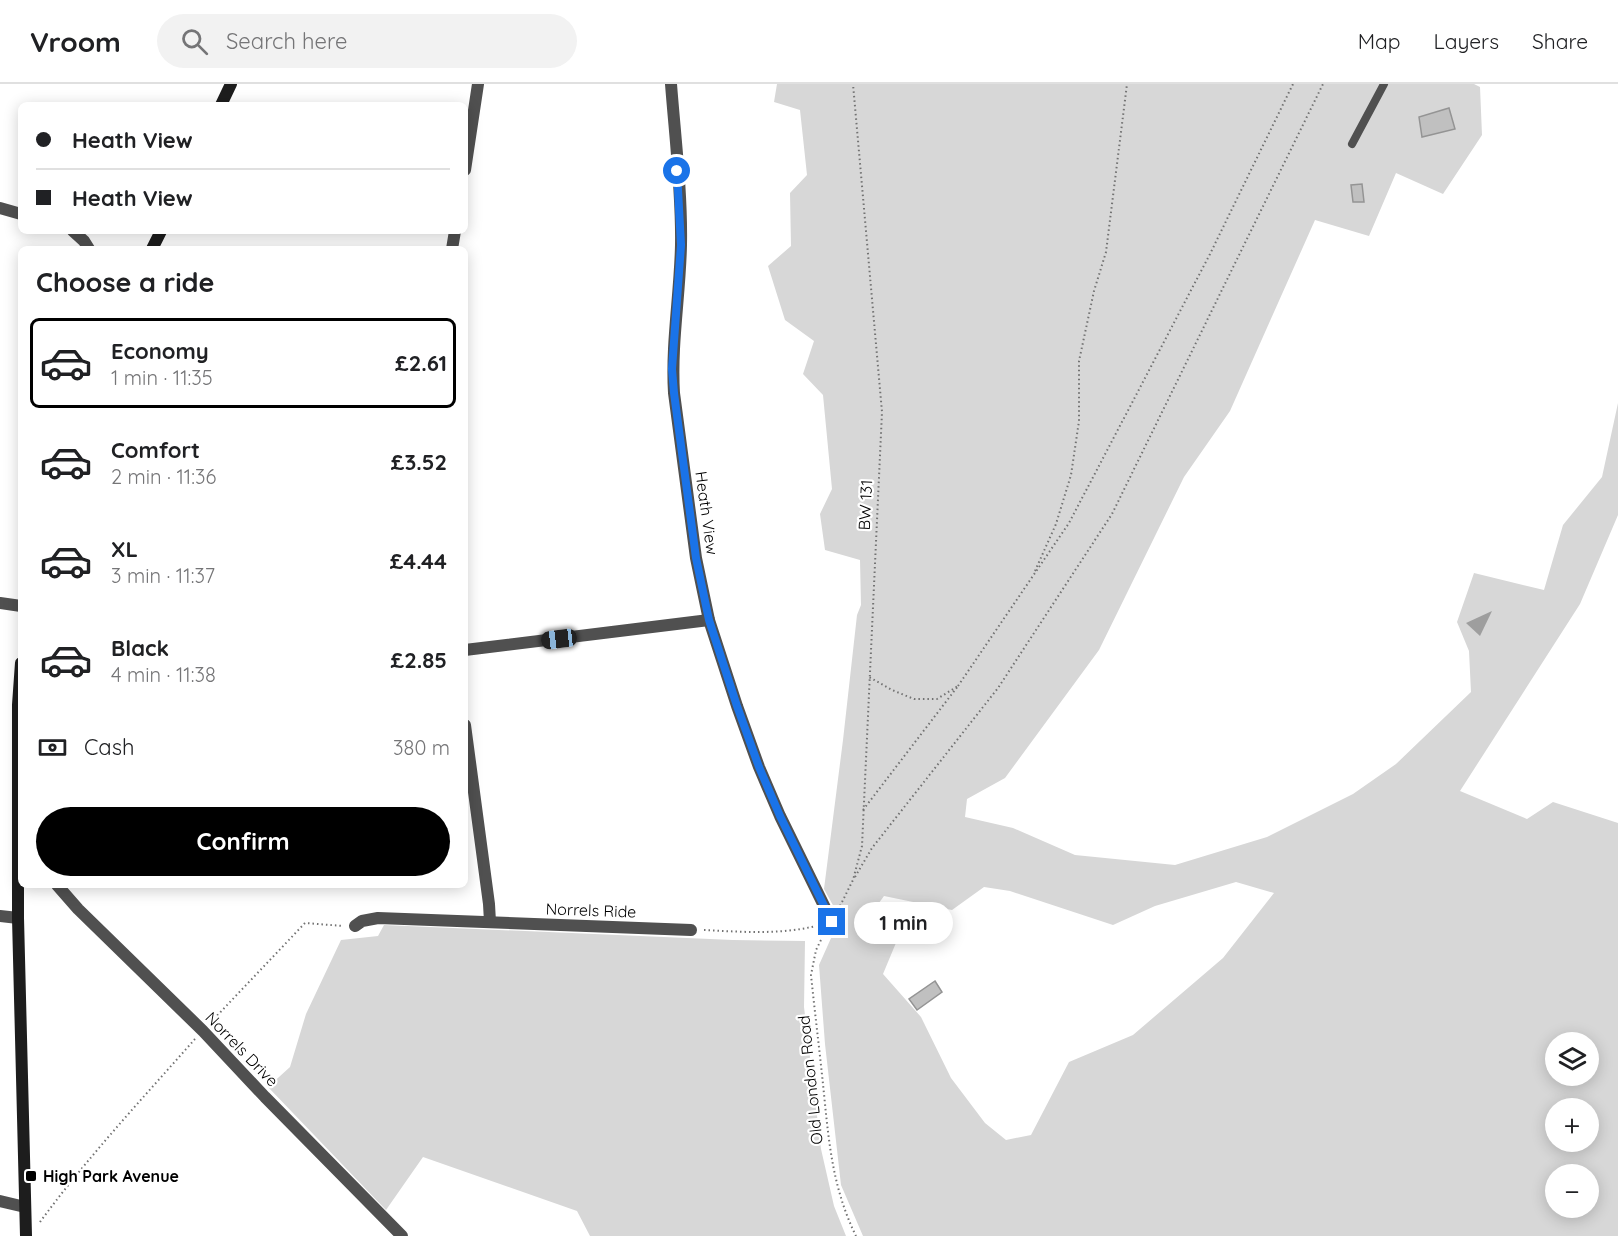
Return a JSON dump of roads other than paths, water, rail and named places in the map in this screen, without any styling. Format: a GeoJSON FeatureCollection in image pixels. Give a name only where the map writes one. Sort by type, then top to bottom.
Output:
{"type":"FeatureCollection","features":[{"type":"Feature","properties":{"kind":"street"},"geometry":{"type":"LineString","coordinates":[[222,102],[231,84]]}},
{"type":"Feature","properties":{"kind":"street"},"geometry":{"type":"LineString","coordinates":[[468,150],[478,84]]}},
{"type":"Feature","properties":{"kind":"street","name":"Heath View"},"geometry":{"type":"LineString","coordinates":[[671,84],[681,245],[672,369],[696,558],[709,620],[759,767],[780,816],[832,922]]}},
{"type":"Feature","properties":{"kind":"street"},"geometry":{"type":"LineString","coordinates":[[1,210],[18,213]]}},
{"type":"Feature","properties":{"kind":"street"},"geometry":{"type":"LineString","coordinates":[[76,234],[87,246]]}},
{"type":"Feature","properties":{"kind":"street"},"geometry":{"type":"LineString","coordinates":[[0,603],[18,606]]}},
{"type":"Feature","properties":{"kind":"street"},"geometry":{"type":"LineString","coordinates":[[468,650],[709,620]]}},
{"type":"Feature","properties":{"kind":"street"},"geometry":{"type":"LineString","coordinates":[[468,747],[490,922]]}},
{"type":"Feature","properties":{"kind":"street"},"geometry":{"type":"LineString","coordinates":[[19,888],[20,1051],[26,1236]]}},
{"type":"Feature","properties":{"kind":"street","name":"Norrels Drive"},"geometry":{"type":"LineString","coordinates":[[60,888],[78,909],[203,1030],[265,1097],[402,1236]]}},
{"type":"Feature","properties":{"kind":"street"},"geometry":{"type":"LineString","coordinates":[[0,916],[18,918]]}},
{"type":"Feature","properties":{"kind":"street","name":"Norrels Ride"},"geometry":{"type":"LineString","coordinates":[[355,926],[362,921],[378,918],[691,930]]}},
{"type":"Feature","properties":{"kind":"street"},"geometry":{"type":"LineString","coordinates":[[0,1201],[25,1207]]}},
{"type":"Feature","properties":{"kind":"lane"},"geometry":{"type":"LineString","coordinates":[[1352,144],[1384,84]]}},
{"type":"Feature","properties":{"kind":"place","name":"High Park Avenue"},"geometry":{"type":"Point","coordinates":[31,1176]}}]}
